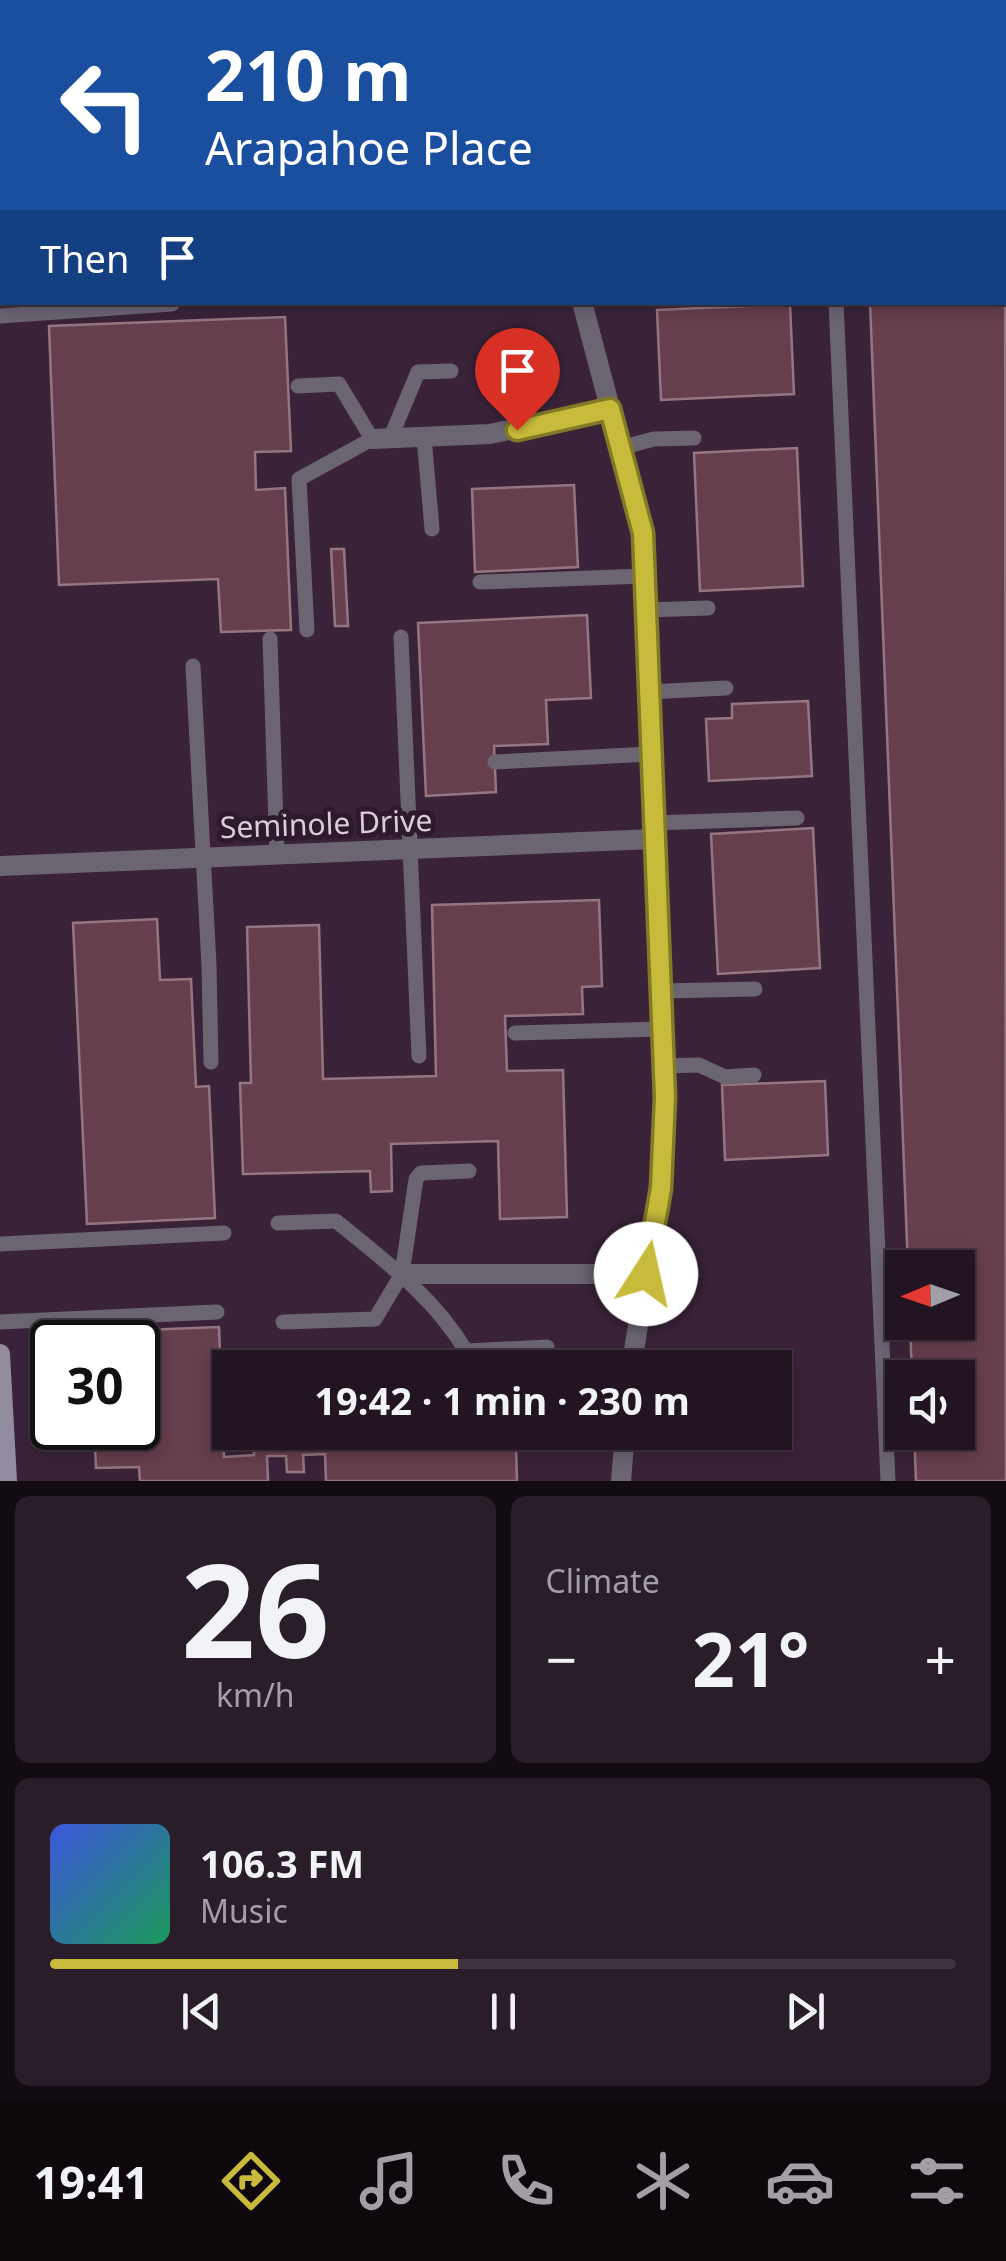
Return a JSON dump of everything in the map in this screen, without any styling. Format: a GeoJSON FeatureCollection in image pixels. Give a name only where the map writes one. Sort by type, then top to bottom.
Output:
{"type":"FeatureCollection","features":[{"type":"Feature","properties":{"kind":"street"},"geometry":{"type":"LineString","coordinates":[[583,305],[643,533],[664,1066],[661,1188],[634,1350]]}},
{"type":"Feature","properties":{"kind":"street"},"geometry":{"type":"LineString","coordinates":[[381,439],[490,434],[610,409]]}},
{"type":"Feature","properties":{"kind":"street","name":"Seminole Drive"},"geometry":{"type":"LineString","coordinates":[[0,866],[408,849],[654,831]]}},
{"type":"Feature","properties":{"kind":"street"},"geometry":{"type":"LineString","coordinates":[[402,1274],[646,1274]]}},
{"type":"Feature","properties":{"kind":"street"},"geometry":{"type":"LineString","coordinates":[[0,1354],[7,1481]]}},
{"type":"Feature","properties":{"kind":"street"},"geometry":{"type":"LineString","coordinates":[[621,1481],[624,1450]]}},
{"type":"Feature","properties":{"kind":"lane"},"geometry":{"type":"LineString","coordinates":[[0,316],[158,305]]}},
{"type":"Feature","properties":{"kind":"lane"},"geometry":{"type":"LineString","coordinates":[[836,305],[888,1481]]}},
{"type":"Feature","properties":{"kind":"lane"},"geometry":{"type":"LineString","coordinates":[[306,630],[299,479],[381,439],[418,372],[451,371]]}},
{"type":"Feature","properties":{"kind":"lane"},"geometry":{"type":"LineString","coordinates":[[298,386],[339,384],[381,439]]}},
{"type":"Feature","properties":{"kind":"lane"},"geometry":{"type":"LineString","coordinates":[[424,437],[432,528]]}},
{"type":"Feature","properties":{"kind":"lane"},"geometry":{"type":"LineString","coordinates":[[620,448],[654,440],[694,438]]}},
{"type":"Feature","properties":{"kind":"lane"},"geometry":{"type":"LineString","coordinates":[[480,582],[645,576]]}},
{"type":"Feature","properties":{"kind":"lane"},"geometry":{"type":"LineString","coordinates":[[646,610],[708,608]]}},
{"type":"Feature","properties":{"kind":"lane"},"geometry":{"type":"LineString","coordinates":[[401,637],[419,1056]]}},
{"type":"Feature","properties":{"kind":"lane"},"geometry":{"type":"LineString","coordinates":[[270,639],[277,854]]}},
{"type":"Feature","properties":{"kind":"lane"},"geometry":{"type":"LineString","coordinates":[[193,666],[212,1062]]}},
{"type":"Feature","properties":{"kind":"lane"},"geometry":{"type":"LineString","coordinates":[[649,692],[726,688]]}},
{"type":"Feature","properties":{"kind":"lane"},"geometry":{"type":"LineString","coordinates":[[495,762],[651,754]]}},
{"type":"Feature","properties":{"kind":"lane"},"geometry":{"type":"LineString","coordinates":[[654,831],[797,818]]}},
{"type":"Feature","properties":{"kind":"lane"},"geometry":{"type":"LineString","coordinates":[[660,991],[756,990]]}},
{"type":"Feature","properties":{"kind":"lane"},"geometry":{"type":"LineString","coordinates":[[515,1033],[662,1028]]}},
{"type":"Feature","properties":{"kind":"lane"},"geometry":{"type":"LineString","coordinates":[[664,1066],[699,1066],[725,1076],[754,1076]]}},
{"type":"Feature","properties":{"kind":"lane"},"geometry":{"type":"LineString","coordinates":[[282,1322],[375,1318],[402,1274],[416,1180],[421,1173],[468,1171]]}},
{"type":"Feature","properties":{"kind":"lane"},"geometry":{"type":"LineString","coordinates":[[278,1223],[336,1221],[402,1274],[453,1327],[466,1351],[547,1346]]}},
{"type":"Feature","properties":{"kind":"lane"},"geometry":{"type":"LineString","coordinates":[[0,1244],[224,1233]]}},
{"type":"Feature","properties":{"kind":"lane"},"geometry":{"type":"LineString","coordinates":[[0,1322],[218,1312]]}},
{"type":"Feature","properties":{"kind":"shaded area"},"geometry":{"type":"Polygon","coordinates":[[[0,305],[1006,305],[1006,1481],[0,1481],[0,305]]]}},
{"type":"Feature","properties":{"kind":"building"},"geometry":{"type":"Polygon","coordinates":[[[790,305],[794,394],[661,400],[657,310],[790,305]]]}},
{"type":"Feature","properties":{"kind":"building"},"geometry":{"type":"Polygon","coordinates":[[[870,305],[1005,305],[1006,1481],[916,1481],[915,1450],[975,1450],[975,1360],[911,1360],[911,1340],[975,1340],[975,1250],[907,1250],[870,305]]]}},
{"type":"Feature","properties":{"kind":"building"},"geometry":{"type":"Polygon","coordinates":[[[285,317],[291,451],[255,452],[256,490],[285,488],[291,630],[221,632],[218,579],[59,585],[49,326],[285,317]]]}},
{"type":"Feature","properties":{"kind":"building"},"geometry":{"type":"Polygon","coordinates":[[[797,448],[803,586],[700,591],[694,453],[797,448]]]}},
{"type":"Feature","properties":{"kind":"building"},"geometry":{"type":"Polygon","coordinates":[[[574,485],[578,567],[475,572],[472,489],[574,485]]]}},
{"type":"Feature","properties":{"kind":"building"},"geometry":{"type":"Polygon","coordinates":[[[331,549],[344,549],[348,626],[335,626],[331,549]]]}},
{"type":"Feature","properties":{"kind":"building"},"geometry":{"type":"Polygon","coordinates":[[[587,615],[591,698],[546,700],[548,744],[494,746],[496,792],[426,796],[418,623],[587,615]]]}},
{"type":"Feature","properties":{"kind":"building"},"geometry":{"type":"Polygon","coordinates":[[[808,701],[812,776],[709,781],[706,719],[732,718],[732,704],[808,701]]]}},
{"type":"Feature","properties":{"kind":"building"},"geometry":{"type":"Polygon","coordinates":[[[813,828],[820,968],[718,974],[711,834],[813,828]]]}},
{"type":"Feature","properties":{"kind":"building"},"geometry":{"type":"Polygon","coordinates":[[[599,900],[602,986],[582,987],[583,1014],[505,1016],[507,1071],[563,1070],[567,1217],[500,1219],[498,1141],[391,1144],[392,1191],[371,1192],[370,1171],[243,1174],[240,1083],[251,1083],[247,927],[319,925],[323,1079],[436,1076],[432,905],[599,900]]]}},
{"type":"Feature","properties":{"kind":"building"},"geometry":{"type":"Polygon","coordinates":[[[157,919],[160,980],[191,979],[196,1087],[209,1086],[215,1218],[87,1224],[73,923],[157,919]]]}},
{"type":"Feature","properties":{"kind":"building"},"geometry":{"type":"Polygon","coordinates":[[[825,1081],[828,1155],[725,1160],[722,1085],[825,1081]]]}},
{"type":"Feature","properties":{"kind":"building"},"geometry":{"type":"Polygon","coordinates":[[[219,1327],[220,1350],[212,1350],[212,1450],[224,1450],[224,1457],[254,1455],[254,1450],[516,1450],[517,1481],[326,1481],[325,1454],[303,1455],[304,1472],[287,1472],[286,1456],[267,1456],[268,1481],[140,1481],[139,1467],[96,1468],[95,1450],[160,1450],[160,1329],[219,1327]]]}},
{"type":"Feature","properties":{"kind":"route"},"geometry":{"type":"LineString","coordinates":[[517,430],[610,409],[643,533],[665,1097],[661,1188],[646,1274]]}}]}
